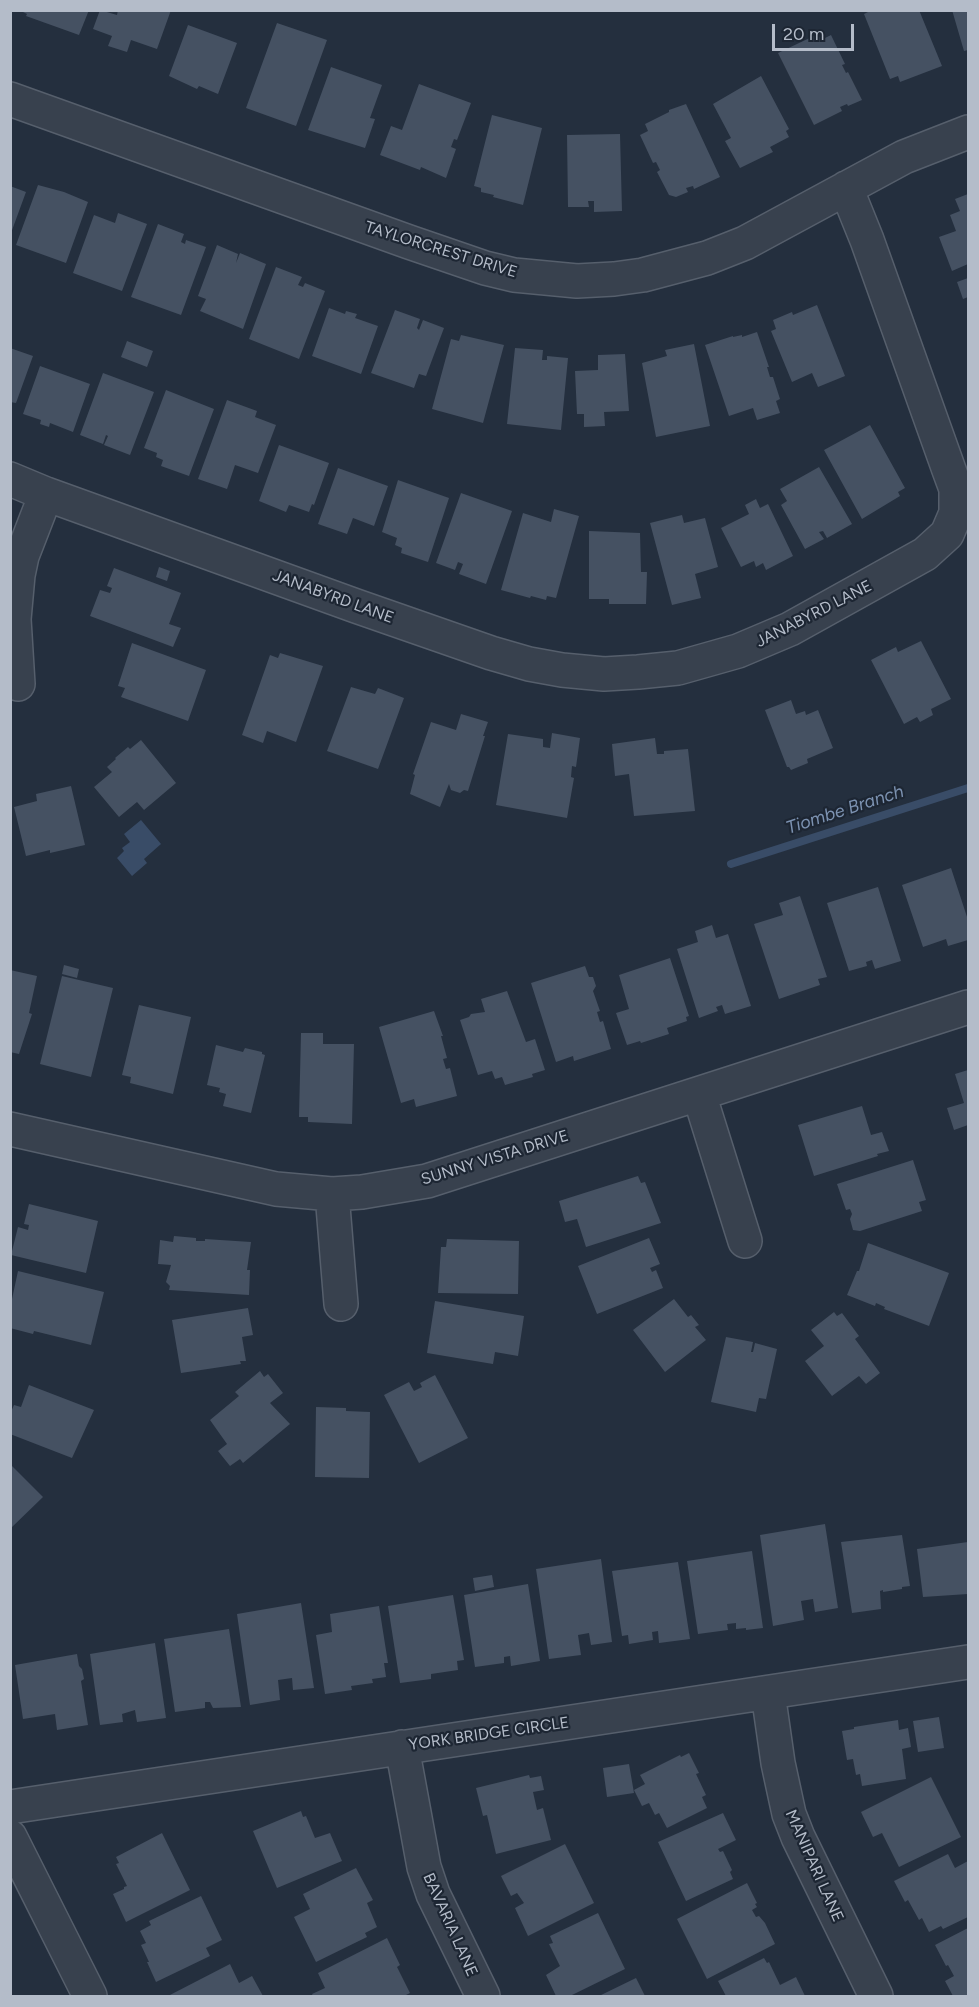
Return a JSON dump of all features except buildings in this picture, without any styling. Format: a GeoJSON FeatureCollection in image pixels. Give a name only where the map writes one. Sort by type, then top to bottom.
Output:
{"type":"FeatureCollection","features":[{"type":"Feature","properties":{"kind":"street","name":"TAYLORCREST DRIVE"},"geometry":{"type":"LineString","coordinates":[[10,99],[409,243],[485,268],[514,275],[577,281],[643,275],[680,266],[745,243],[928,146],[969,132]]}},
{"type":"Feature","properties":{"kind":"street","name":"JANABYRD LANE"},"geometry":{"type":"LineString","coordinates":[[10,479],[45,494],[480,650],[529,664],[604,674],[678,668],[707,661],[769,639],[925,554],[947,534],[956,513],[956,489],[867,240],[846,188]]}},
{"type":"Feature","properties":{"kind":"street"},"geometry":{"type":"LineString","coordinates":[[18,684],[14,619],[18,575],[22,556],[45,494]]}},
{"type":"Feature","properties":{"kind":"street","name":"SUNNY VISTA DRIVE"},"geometry":{"type":"LineString","coordinates":[[10,1129],[276,1190],[332,1194],[386,1189],[426,1181],[969,1007]]}},
{"type":"Feature","properties":{"kind":"street"},"geometry":{"type":"LineString","coordinates":[[699,1094],[745,1241]]}},
{"type":"Feature","properties":{"kind":"street"},"geometry":{"type":"LineString","coordinates":[[332,1194],[341,1304]]}},
{"type":"Feature","properties":{"kind":"street","name":"YORK BRIDGE CIRCLE"},"geometry":{"type":"LineString","coordinates":[[10,1807],[969,1662]]}},
{"type":"Feature","properties":{"kind":"street","name":"MANIPARI LANE"},"geometry":{"type":"LineString","coordinates":[[768,1693],[778,1763],[789,1814],[816,1875],[876,1996]]}},
{"type":"Feature","properties":{"kind":"street","name":"BAVARIA LANE"},"geometry":{"type":"LineString","coordinates":[[402,1747],[419,1845],[427,1876],[433,1894],[483,1996]]}},
{"type":"Feature","properties":{"kind":"street"},"geometry":{"type":"LineString","coordinates":[[10,1837],[90,1996]]}},
{"type":"Feature","properties":{"kind":"water"},"geometry":{"type":"Polygon","coordinates":[[[141,820],[161,844],[144,859],[147,863],[132,876],[117,858],[124,851],[122,848],[130,842],[124,834],[141,820]]]}},
{"type":"Feature","properties":{"kind":"waterway","name":"Tiombe Branch"},"geometry":{"type":"LineString","coordinates":[[731,864],[968,788]]}}]}
